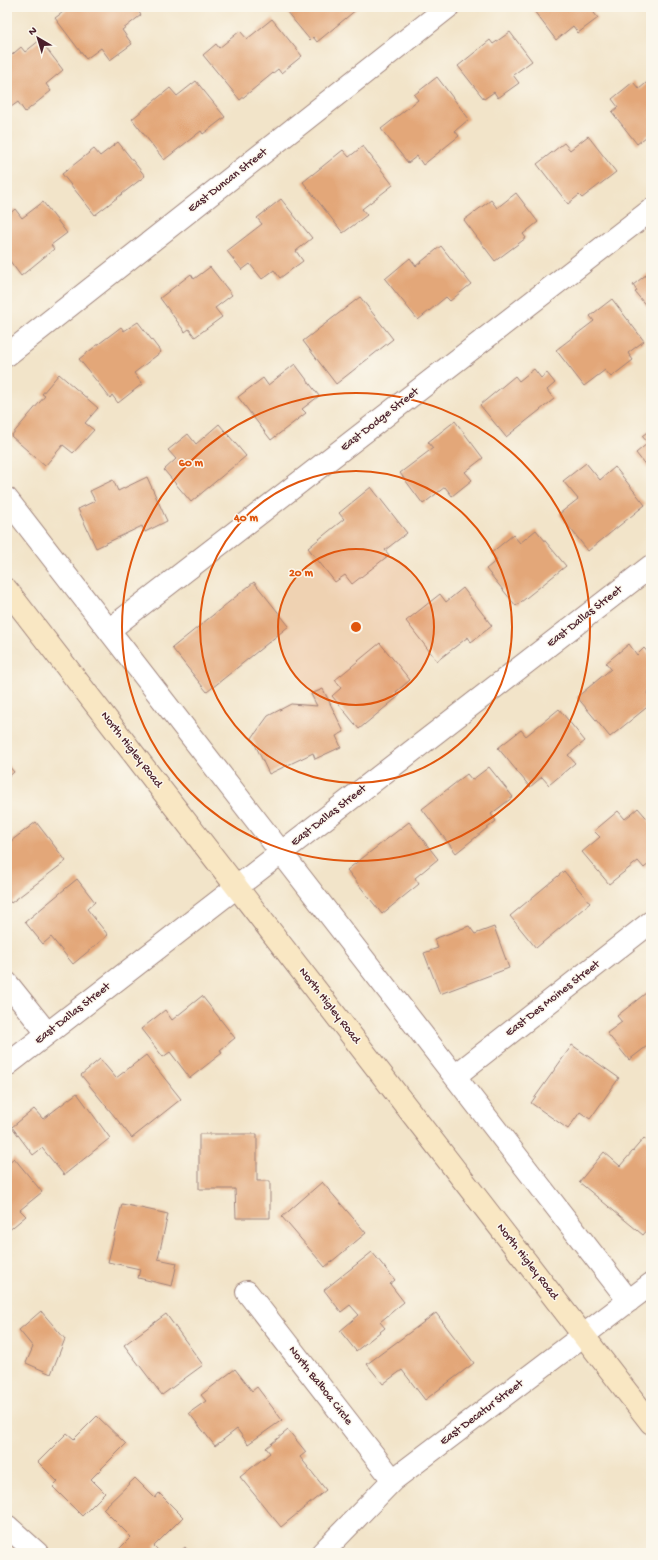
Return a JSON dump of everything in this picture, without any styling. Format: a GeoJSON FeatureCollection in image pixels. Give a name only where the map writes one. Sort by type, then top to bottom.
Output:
{"type":"FeatureCollection","features":[{"type":"Feature","properties":{"kind":"main road","name":"North Higley Road"},"geometry":{"type":"LineString","coordinates":[[7,590],[651,1423]]}},
{"type":"Feature","properties":{"kind":"street","name":"East Duncan Street"},"geometry":{"type":"LineString","coordinates":[[7,355],[448,7]]}},
{"type":"Feature","properties":{"kind":"street","name":"East Dodge Street"},"geometry":{"type":"LineString","coordinates":[[109,630],[651,210]]}},
{"type":"Feature","properties":{"kind":"street"},"geometry":{"type":"LineString","coordinates":[[7,499],[629,1301]]}},
{"type":"Feature","properties":{"kind":"street","name":"East Dallas Street"},"geometry":{"type":"LineString","coordinates":[[7,1065],[651,566]]}},
{"type":"Feature","properties":{"kind":"street","name":"East Des Moines Street"},"geometry":{"type":"LineString","coordinates":[[455,1076],[651,922]]}},
{"type":"Feature","properties":{"kind":"street"},"geometry":{"type":"LineString","coordinates":[[7,983],[47,1033]]}},
{"type":"Feature","properties":{"kind":"street","name":"East Decatur Street"},"geometry":{"type":"LineString","coordinates":[[322,1553],[393,1480],[651,1284]]}},
{"type":"Feature","properties":{"kind":"street","name":"North Balboa Circle"},"geometry":{"type":"LineString","coordinates":[[248,1292],[393,1480]]}},
{"type":"Feature","properties":{"kind":"street"},"geometry":{"type":"LineString","coordinates":[[7,1526],[37,1553]]}},
{"type":"Feature","properties":{"kind":"building"},"geometry":{"type":"Polygon","coordinates":[[[70,7],[135,7],[141,15],[122,30],[132,44],[110,60],[101,48],[86,59],[55,18],[70,7]]]}},
{"type":"Feature","properties":{"kind":"building"},"geometry":{"type":"Polygon","coordinates":[[[288,7],[356,7],[357,9],[317,42],[313,37],[310,40],[286,11],[289,8],[288,7]]]}},
{"type":"Feature","properties":{"kind":"building"},"geometry":{"type":"Polygon","coordinates":[[[531,7],[594,7],[591,9],[598,18],[578,33],[573,26],[556,40],[531,7]]]}},
{"type":"Feature","properties":{"kind":"building"},"geometry":{"type":"Polygon","coordinates":[[[272,19],[302,56],[281,73],[278,69],[240,100],[203,55],[216,44],[219,48],[240,31],[247,39],[272,19]]]}},
{"type":"Feature","properties":{"kind":"building"},"geometry":{"type":"Polygon","coordinates":[[[510,32],[532,61],[513,75],[519,83],[498,98],[494,92],[484,99],[458,66],[490,40],[493,44],[510,32]]]}},
{"type":"Feature","properties":{"kind":"building"},"geometry":{"type":"Polygon","coordinates":[[[40,40],[63,70],[46,84],[51,91],[25,112],[18,102],[7,110],[7,59],[21,47],[25,52],[40,40]]]}},
{"type":"Feature","properties":{"kind":"building"},"geometry":{"type":"Polygon","coordinates":[[[437,77],[469,119],[455,131],[459,136],[423,165],[417,156],[408,163],[381,129],[418,100],[414,95],[437,77]]]}},
{"type":"Feature","properties":{"kind":"building"},"geometry":{"type":"Polygon","coordinates":[[[651,79],[651,133],[637,144],[612,112],[618,107],[612,99],[633,82],[639,89],[651,79]]]}},
{"type":"Feature","properties":{"kind":"building"},"geometry":{"type":"Polygon","coordinates":[[[196,81],[225,117],[203,134],[201,131],[164,160],[132,119],[170,88],[177,96],[196,81]]]}},
{"type":"Feature","properties":{"kind":"building"},"geometry":{"type":"Polygon","coordinates":[[[588,136],[616,172],[582,198],[579,195],[568,204],[537,164],[564,143],[570,150],[588,136]]]}},
{"type":"Feature","properties":{"kind":"building"},"geometry":{"type":"Polygon","coordinates":[[[118,142],[145,176],[95,215],[62,174],[94,149],[100,156],[118,142]]]}},
{"type":"Feature","properties":{"kind":"building"},"geometry":{"type":"Polygon","coordinates":[[[363,146],[393,185],[362,209],[367,215],[343,233],[303,182],[343,150],[349,157],[363,146]]]}},
{"type":"Feature","properties":{"kind":"building"},"geometry":{"type":"Polygon","coordinates":[[[516,193],[538,222],[523,234],[526,238],[495,261],[464,220],[491,200],[497,208],[516,193]]]}},
{"type":"Feature","properties":{"kind":"building"},"geometry":{"type":"Polygon","coordinates":[[[281,199],[312,238],[296,251],[303,261],[280,278],[274,270],[262,279],[250,264],[242,270],[227,251],[262,224],[257,218],[281,199]]]}},
{"type":"Feature","properties":{"kind":"building"},"geometry":{"type":"Polygon","coordinates":[[[43,202],[67,233],[51,245],[54,249],[21,276],[7,257],[7,216],[15,209],[22,218],[43,202]]]}},
{"type":"Feature","properties":{"kind":"building"},"geometry":{"type":"Polygon","coordinates":[[[441,246],[471,284],[450,301],[446,297],[418,320],[385,279],[410,258],[416,266],[441,246]]]}},
{"type":"Feature","properties":{"kind":"building"},"geometry":{"type":"Polygon","coordinates":[[[210,267],[232,295],[215,308],[222,317],[195,337],[189,329],[185,332],[160,298],[191,274],[194,279],[210,267]]]}},
{"type":"Feature","properties":{"kind":"building"},"geometry":{"type":"Polygon","coordinates":[[[651,271],[651,312],[635,292],[637,291],[633,285],[651,271]]]}},
{"type":"Feature","properties":{"kind":"building"},"geometry":{"type":"Polygon","coordinates":[[[360,297],[393,339],[336,384],[303,341],[360,297]]]}},
{"type":"Feature","properties":{"kind":"building"},"geometry":{"type":"Polygon","coordinates":[[[612,299],[644,341],[628,353],[633,360],[611,377],[605,370],[584,386],[556,350],[594,321],[590,316],[612,299]]]}},
{"type":"Feature","properties":{"kind":"building"},"geometry":{"type":"Polygon","coordinates":[[[138,322],[161,352],[134,373],[142,384],[118,403],[112,395],[110,398],[79,359],[121,327],[124,331],[138,322]]]}},
{"type":"Feature","properties":{"kind":"building"},"geometry":{"type":"Polygon","coordinates":[[[295,364],[319,396],[302,409],[306,413],[271,440],[238,397],[263,378],[268,385],[295,364]]]}},
{"type":"Feature","properties":{"kind":"building"},"geometry":{"type":"Polygon","coordinates":[[[534,369],[541,378],[547,373],[555,383],[547,390],[554,399],[506,437],[480,405],[515,376],[519,381],[534,369]]]}},
{"type":"Feature","properties":{"kind":"building"},"geometry":{"type":"Polygon","coordinates":[[[59,374],[98,408],[85,423],[94,430],[73,453],[63,445],[45,466],[11,436],[45,396],[42,394],[59,374]]]}},
{"type":"Feature","properties":{"kind":"building"},"geometry":{"type":"Polygon","coordinates":[[[455,421],[483,458],[465,472],[472,480],[452,496],[445,487],[423,504],[400,473],[433,448],[428,442],[455,421]]]}},
{"type":"Feature","properties":{"kind":"building"},"geometry":{"type":"Polygon","coordinates":[[[219,424],[246,456],[191,502],[164,470],[176,459],[168,450],[188,434],[196,444],[219,424]]]}},
{"type":"Feature","properties":{"kind":"building"},"geometry":{"type":"Polygon","coordinates":[[[651,429],[651,472],[636,453],[648,443],[642,436],[651,429]]]}},
{"type":"Feature","properties":{"kind":"building"},"geometry":{"type":"Polygon","coordinates":[[[586,463],[600,480],[615,467],[645,505],[588,551],[559,514],[578,499],[563,481],[586,463]]]}},
{"type":"Feature","properties":{"kind":"building"},"geometry":{"type":"Polygon","coordinates":[[[147,477],[167,521],[145,532],[142,526],[96,548],[78,509],[95,501],[90,491],[113,480],[118,491],[147,477]]]}},
{"type":"Feature","properties":{"kind":"building"},"geometry":{"type":"Polygon","coordinates":[[[371,487],[407,533],[385,550],[389,555],[352,584],[345,575],[335,582],[308,548],[344,519],[339,513],[371,487]]]}},
{"type":"Feature","properties":{"kind":"building"},"geometry":{"type":"Polygon","coordinates":[[[536,530],[566,566],[516,606],[486,569],[497,560],[491,553],[513,535],[520,543],[536,530]]]}},
{"type":"Feature","properties":{"kind":"building"},"geometry":{"type":"Polygon","coordinates":[[[254,582],[289,626],[207,692],[172,648],[254,582]]]}},
{"type":"Feature","properties":{"kind":"building"},"geometry":{"type":"Polygon","coordinates":[[[463,588],[492,626],[471,642],[468,637],[437,661],[406,621],[440,594],[446,602],[463,588]]]}},
{"type":"Feature","properties":{"kind":"building"},"geometry":{"type":"Polygon","coordinates":[[[380,643],[410,680],[396,692],[399,696],[359,729],[332,696],[341,688],[335,680],[380,643]]]}},
{"type":"Feature","properties":{"kind":"building"},"geometry":{"type":"Polygon","coordinates":[[[629,644],[637,655],[644,648],[651,656],[651,690],[647,693],[651,698],[651,704],[610,737],[577,697],[611,669],[606,663],[629,644]]]}},
{"type":"Feature","properties":{"kind":"building"},"geometry":{"type":"Polygon","coordinates":[[[323,689],[344,732],[336,736],[341,747],[315,759],[313,753],[269,774],[252,738],[268,716],[291,704],[317,706],[311,694],[323,689]]]}},
{"type":"Feature","properties":{"kind":"building"},"geometry":{"type":"Polygon","coordinates":[[[559,709],[585,741],[568,755],[575,763],[549,785],[542,777],[530,787],[498,748],[521,730],[526,736],[559,709]]]}},
{"type":"Feature","properties":{"kind":"building"},"geometry":{"type":"Polygon","coordinates":[[[7,764],[14,772],[7,778],[7,764]]]}},
{"type":"Feature","properties":{"kind":"building"},"geometry":{"type":"Polygon","coordinates":[[[489,767],[513,797],[491,814],[496,821],[456,853],[422,809],[467,774],[472,780],[489,767]]]}},
{"type":"Feature","properties":{"kind":"building"},"geometry":{"type":"Polygon","coordinates":[[[638,808],[651,823],[651,862],[644,868],[638,861],[609,884],[582,852],[600,837],[594,831],[618,811],[625,819],[638,808]]]}},
{"type":"Feature","properties":{"kind":"building"},"geometry":{"type":"Polygon","coordinates":[[[36,822],[66,861],[11,903],[7,898],[7,844],[36,822]]]}},
{"type":"Feature","properties":{"kind":"building"},"geometry":{"type":"Polygon","coordinates":[[[409,822],[438,859],[415,878],[419,884],[382,914],[347,870],[409,822]]]}},
{"type":"Feature","properties":{"kind":"building"},"geometry":{"type":"Polygon","coordinates":[[[564,871],[590,903],[536,948],[510,916],[564,871]]]}},
{"type":"Feature","properties":{"kind":"building"},"geometry":{"type":"Polygon","coordinates":[[[77,879],[95,902],[87,909],[108,935],[73,964],[51,937],[43,944],[25,922],[77,879]]]}},
{"type":"Feature","properties":{"kind":"building"},"geometry":{"type":"Polygon","coordinates":[[[469,926],[475,934],[494,927],[509,968],[440,994],[424,953],[438,948],[434,939],[469,926]]]}},
{"type":"Feature","properties":{"kind":"building"},"geometry":{"type":"Polygon","coordinates":[[[651,989],[651,1043],[629,1060],[607,1033],[622,1022],[617,1016],[651,989]]]}},
{"type":"Feature","properties":{"kind":"building"},"geometry":{"type":"Polygon","coordinates":[[[202,996],[235,1038],[220,1050],[222,1053],[190,1078],[170,1052],[163,1057],[141,1029],[165,1010],[172,1020],[202,996]]]}},
{"type":"Feature","properties":{"kind":"building"},"geometry":{"type":"Polygon","coordinates":[[[572,1045],[619,1078],[590,1119],[580,1112],[568,1129],[531,1103],[572,1045]]]}},
{"type":"Feature","properties":{"kind":"building"},"geometry":{"type":"Polygon","coordinates":[[[146,1055],[181,1099],[132,1138],[81,1075],[100,1059],[116,1078],[146,1055]]]}},
{"type":"Feature","properties":{"kind":"building"},"geometry":{"type":"Polygon","coordinates":[[[77,1093],[110,1138],[64,1175],[42,1148],[33,1155],[12,1127],[34,1109],[43,1119],[77,1093]]]}},
{"type":"Feature","properties":{"kind":"building"},"geometry":{"type":"Polygon","coordinates":[[[199,1134],[257,1134],[257,1181],[270,1181],[270,1218],[236,1218],[235,1189],[199,1189],[199,1134]]]}},
{"type":"Feature","properties":{"kind":"building"},"geometry":{"type":"Polygon","coordinates":[[[644,1138],[651,1144],[651,1226],[643,1235],[579,1182],[604,1152],[620,1166],[644,1138]]]}},
{"type":"Feature","properties":{"kind":"building"},"geometry":{"type":"Polygon","coordinates":[[[14,1158],[42,1192],[20,1210],[26,1216],[7,1232],[7,1164],[14,1158]]]}},
{"type":"Feature","properties":{"kind":"building"},"geometry":{"type":"Polygon","coordinates":[[[322,1182],[366,1233],[325,1267],[282,1217],[322,1182]]]}},
{"type":"Feature","properties":{"kind":"building"},"geometry":{"type":"Polygon","coordinates":[[[122,1204],[168,1214],[158,1259],[177,1263],[172,1286],[138,1278],[140,1269],[108,1262],[122,1204]]]}},
{"type":"Feature","properties":{"kind":"building"},"geometry":{"type":"Polygon","coordinates":[[[372,1252],[395,1280],[390,1284],[404,1302],[380,1322],[385,1328],[356,1351],[340,1331],[359,1315],[350,1305],[341,1312],[324,1290],[372,1252]]]}},
{"type":"Feature","properties":{"kind":"building"},"geometry":{"type":"Polygon","coordinates":[[[41,1311],[65,1339],[51,1374],[26,1363],[33,1347],[19,1330],[41,1311]]]}},
{"type":"Feature","properties":{"kind":"building"},"geometry":{"type":"Polygon","coordinates":[[[436,1313],[474,1363],[425,1400],[402,1370],[383,1384],[367,1364],[436,1313]]]}},
{"type":"Feature","properties":{"kind":"building"},"geometry":{"type":"Polygon","coordinates":[[[166,1314],[203,1365],[162,1395],[124,1345],[166,1314]]]}},
{"type":"Feature","properties":{"kind":"building"},"geometry":{"type":"Polygon","coordinates":[[[235,1369],[252,1391],[257,1387],[282,1420],[248,1444],[237,1429],[215,1446],[189,1413],[206,1401],[201,1395],[235,1369]]]}},
{"type":"Feature","properties":{"kind":"building"},"geometry":{"type":"Polygon","coordinates":[[[97,1416],[126,1444],[91,1479],[105,1493],[82,1516],[53,1487],[58,1482],[38,1462],[67,1433],[74,1439],[97,1416]]]}},
{"type":"Feature","properties":{"kind":"building"},"geometry":{"type":"Polygon","coordinates":[[[288,1430],[306,1452],[300,1457],[326,1490],[281,1527],[240,1477],[270,1453],[266,1448],[288,1430]]]}},
{"type":"Feature","properties":{"kind":"building"},"geometry":{"type":"Polygon","coordinates":[[[135,1478],[155,1498],[159,1493],[183,1517],[154,1546],[159,1551],[156,1553],[115,1553],[131,1537],[103,1509],[135,1478]]]}},
{"type":"Feature","properties":{"kind":"building"},"geometry":{"type":"Polygon","coordinates":[[[185,1547],[191,1553],[178,1553],[185,1547]]]}}]}
